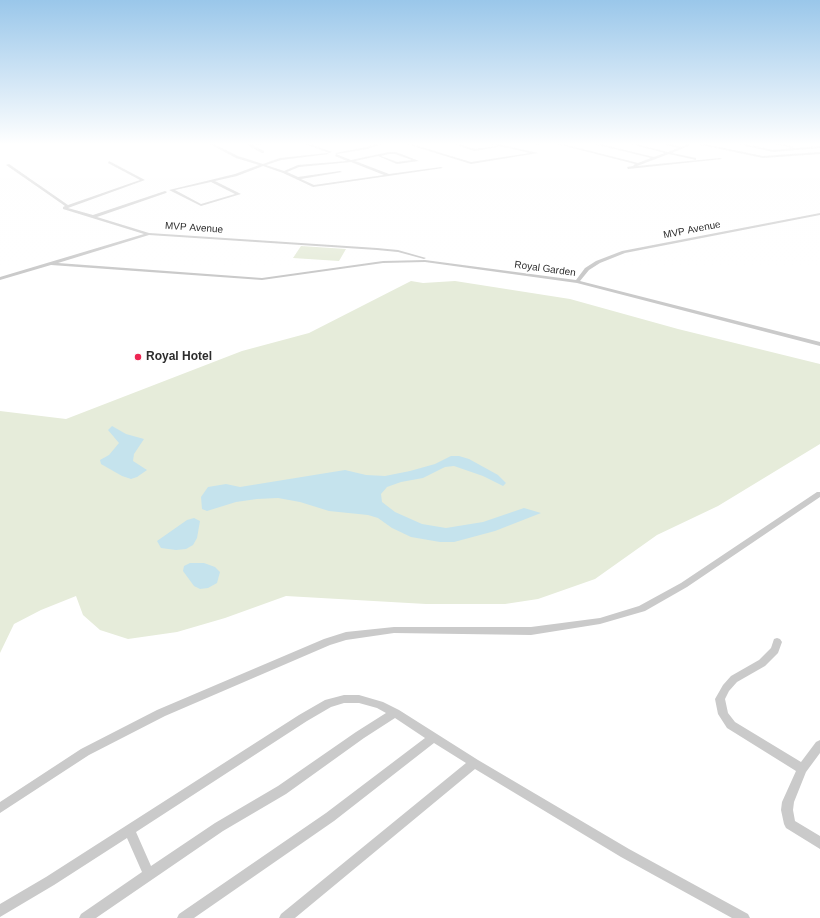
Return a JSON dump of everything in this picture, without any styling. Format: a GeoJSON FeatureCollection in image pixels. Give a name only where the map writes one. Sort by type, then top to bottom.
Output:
{"type":"FeatureCollection","features":[{"type":"Feature","properties":{"kind":"street"},"geometry":{"type":"LineString","coordinates":[[38,186],[67,206],[126,186]]}},
{"type":"Feature","properties":{"kind":"street"},"geometry":{"type":"LineString","coordinates":[[188,186],[171,190],[200,205],[239,194],[223,186]]}},
{"type":"Feature","properties":{"kind":"street"},"geometry":{"type":"LineString","coordinates":[[92,217],[165,192]]}},
{"type":"Feature","properties":{"kind":"street","name":"MVP Avenue"},"geometry":{"type":"LineString","coordinates":[[67,206],[64,208],[149,234],[377,248],[398,251],[447,265]]}},
{"type":"Feature","properties":{"kind":"street","name":"MVP Avenue"},"geometry":{"type":"LineString","coordinates":[[577,282],[587,269],[598,262],[624,252],[820,214]]}},
{"type":"Feature","properties":{"kind":"street"},"geometry":{"type":"LineString","coordinates":[[0,279],[149,234]]}},
{"type":"Feature","properties":{"kind":"street","name":"Royal Garden"},"geometry":{"type":"LineString","coordinates":[[53,264],[262,279],[383,262],[425,261],[577,282],[820,344]]}},
{"type":"Feature","properties":{"kind":"street"},"geometry":{"type":"LineString","coordinates":[[0,808],[85,752],[161,713],[327,642],[346,636],[394,630],[531,632],[600,622],[642,609],[684,585],[820,494]]}},
{"type":"Feature","properties":{"kind":"street"},"geometry":{"type":"LineString","coordinates":[[777,642],[775,650],[762,663],[734,679],[726,688],[720,699],[723,714],[731,725],[802,769]]}},
{"type":"Feature","properties":{"kind":"street"},"geometry":{"type":"LineString","coordinates":[[0,911],[129,830],[232,762],[328,703],[344,699],[359,699],[380,705],[395,713],[474,763],[625,853],[744,918]]}},
{"type":"Feature","properties":{"kind":"street"},"geometry":{"type":"LineString","coordinates":[[85,918],[219,827],[282,790],[360,735],[395,713]]}},
{"type":"Feature","properties":{"kind":"street"},"geometry":{"type":"LineString","coordinates":[[188,916],[330,817],[434,737]]}},
{"type":"Feature","properties":{"kind":"street"},"geometry":{"type":"LineString","coordinates":[[820,745],[802,769],[788,802],[787,816],[790,824],[794,828],[820,843]]}},
{"type":"Feature","properties":{"kind":"street"},"geometry":{"type":"LineString","coordinates":[[285,918],[474,763]]}},
{"type":"Feature","properties":{"kind":"street"},"geometry":{"type":"LineString","coordinates":[[129,830],[149,874]]}},
{"type":"Feature","properties":{"kind":"green space"},"geometry":{"type":"Polygon","coordinates":[[[301,246],[346,249],[339,261],[293,258],[301,246]]]}},
{"type":"Feature","properties":{"kind":"green space"},"geometry":{"type":"Polygon","coordinates":[[[411,281],[423,283],[455,281],[570,299],[678,329],[820,364],[820,444],[718,506],[657,535],[595,579],[538,599],[505,604],[426,604],[286,596],[225,618],[177,632],[128,639],[100,630],[83,615],[76,596],[41,610],[14,624],[0,653],[0,411],[66,419],[242,351],[309,333],[411,281]]]}},
{"type":"Feature","properties":{"kind":"water"},"geometry":{"type":"Polygon","coordinates":[[[112,426],[126,434],[144,439],[134,454],[133,461],[147,470],[137,477],[131,479],[122,476],[101,464],[100,460],[109,455],[119,443],[108,430],[112,426]]]}},
{"type":"Feature","properties":{"kind":"water"},"geometry":{"type":"Polygon","coordinates":[[[451,456],[459,456],[469,459],[498,475],[506,483],[503,486],[483,476],[454,466],[445,467],[423,478],[401,482],[387,487],[381,494],[382,502],[395,512],[422,524],[446,528],[483,522],[524,508],[541,513],[495,531],[454,542],[440,542],[411,537],[392,528],[378,518],[368,515],[329,511],[300,502],[278,498],[236,502],[207,511],[202,509],[201,497],[208,487],[226,484],[240,487],[345,470],[366,475],[385,476],[435,464],[451,456]]]}},
{"type":"Feature","properties":{"kind":"water"},"geometry":{"type":"Polygon","coordinates":[[[194,518],[200,521],[197,538],[193,545],[186,549],[176,550],[161,548],[157,541],[187,520],[194,518]]]}},
{"type":"Feature","properties":{"kind":"water"},"geometry":{"type":"Polygon","coordinates":[[[190,563],[204,563],[215,567],[220,572],[217,583],[208,588],[200,589],[194,586],[183,571],[184,566],[190,563]]]}},
{"type":"Feature","properties":{"kind":"place","name":"Royal Hotel"},"geometry":{"type":"Point","coordinates":[138,357]}}]}
